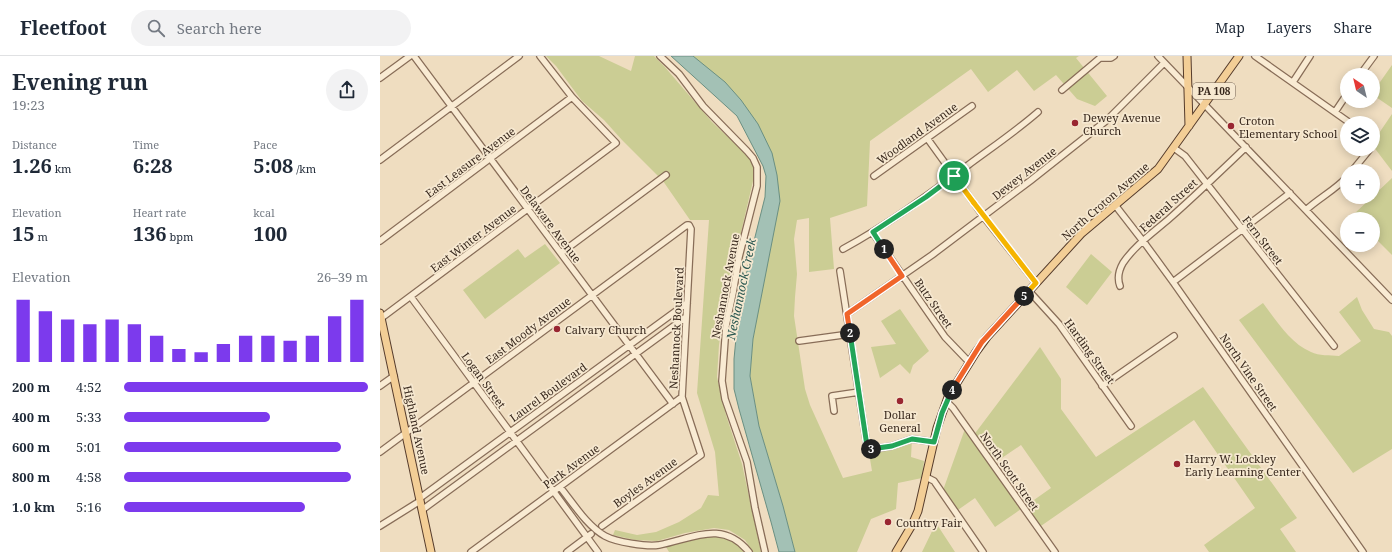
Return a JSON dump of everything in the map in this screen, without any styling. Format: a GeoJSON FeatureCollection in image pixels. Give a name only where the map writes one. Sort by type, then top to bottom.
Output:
{"type":"FeatureCollection","features":[{"type":"Feature","properties":{"kind":"main road"},"geometry":{"type":"LineString","coordinates":[[1187,56],[1189,126]]}},
{"type":"Feature","properties":{"kind":"main road","name":"North Croton Avenue"},"geometry":{"type":"LineString","coordinates":[[896,552],[916,518],[934,442],[947,402],[982,342],[1082,233],[1153,175],[1164,163],[1239,56]]}},
{"type":"Feature","properties":{"kind":"main road","name":"Highland Avenue"},"geometry":{"type":"LineString","coordinates":[[380,317],[431,552]]}},
{"type":"Feature","properties":{"kind":"street"},"geometry":{"type":"LineString","coordinates":[[380,78],[410,56]]}},
{"type":"Feature","properties":{"kind":"street","name":"Delaware Avenue"},"geometry":{"type":"LineString","coordinates":[[414,56],[673,404]]}},
{"type":"Feature","properties":{"kind":"street"},"geometry":{"type":"LineString","coordinates":[[380,160],[519,56]]}},
{"type":"Feature","properties":{"kind":"street"},"geometry":{"type":"LineString","coordinates":[[540,56],[572,98]]}},
{"type":"Feature","properties":{"kind":"street"},"geometry":{"type":"LineString","coordinates":[[1062,90],[1100,58],[1110,58],[1114,56]]}},
{"type":"Feature","properties":{"kind":"street"},"geometry":{"type":"LineString","coordinates":[[1158,56],[1392,300]]}},
{"type":"Feature","properties":{"kind":"street"},"geometry":{"type":"LineString","coordinates":[[1254,56],[1340,116]]}},
{"type":"Feature","properties":{"kind":"street"},"geometry":{"type":"LineString","coordinates":[[1293,82],[1310,56]]}},
{"type":"Feature","properties":{"kind":"street"},"geometry":{"type":"LineString","coordinates":[[1365,68],[1374,56]]}},
{"type":"Feature","properties":{"kind":"street","name":"Neshannock Avenue"},"geometry":{"type":"LineString","coordinates":[[664,57],[703,106],[753,158],[757,167],[757,186],[739,257],[726,326],[721,371],[725,399],[747,462],[765,552]]}},
{"type":"Feature","properties":{"kind":"street","name":"Dewey Avenue"},"geometry":{"type":"LineString","coordinates":[[847,314],[932,256],[1107,120],[1164,63]]}},
{"type":"Feature","properties":{"kind":"street","name":"East Winter Avenue"},"geometry":{"type":"LineString","coordinates":[[380,317],[411,297],[616,144],[572,98]]}},
{"type":"Feature","properties":{"kind":"street","name":"East Leasure Avenue"},"geometry":{"type":"LineString","coordinates":[[380,241],[572,98]]}},
{"type":"Feature","properties":{"kind":"street"},"geometry":{"type":"LineString","coordinates":[[1335,112],[1340,104]]}},
{"type":"Feature","properties":{"kind":"street","name":"Woodland Avenue"},"geometry":{"type":"LineString","coordinates":[[874,176],[972,106]]}},
{"type":"Feature","properties":{"kind":"street"},"geometry":{"type":"LineString","coordinates":[[843,249],[873,232],[926,197],[1019,128],[1038,112]]}},
{"type":"Feature","properties":{"kind":"street"},"geometry":{"type":"LineString","coordinates":[[927,138],[984,217],[1036,283]]}},
{"type":"Feature","properties":{"kind":"street","name":"Federal Street"},"geometry":{"type":"LineString","coordinates":[[1120,286],[1118,276],[1122,264],[1143,241],[1169,219],[1246,147]]}},
{"type":"Feature","properties":{"kind":"street","name":"Fern Street"},"geometry":{"type":"LineString","coordinates":[[1174,148],[1185,156],[1334,346]]}},
{"type":"Feature","properties":{"kind":"street"},"geometry":{"type":"LineString","coordinates":[[1357,164],[1364,156]]}},
{"type":"Feature","properties":{"kind":"street"},"geometry":{"type":"LineString","coordinates":[[560,253],[666,175]]}},
{"type":"Feature","properties":{"kind":"street"},"geometry":{"type":"LineString","coordinates":[[1306,210],[1340,183]]}},
{"type":"Feature","properties":{"kind":"street"},"geometry":{"type":"LineString","coordinates":[[1173,282],[1290,193]]}},
{"type":"Feature","properties":{"kind":"street","name":"North Vine Street"},"geometry":{"type":"LineString","coordinates":[[1115,206],[1173,282],[1363,552]]}},
{"type":"Feature","properties":{"kind":"street","name":"East Moody Avenue"},"geometry":{"type":"LineString","coordinates":[[380,452],[689,225]]}},
{"type":"Feature","properties":{"kind":"street","name":"Neshannock Boulevard"},"geometry":{"type":"LineString","coordinates":[[689,225],[691,229],[682,397],[701,455]]}},
{"type":"Feature","properties":{"kind":"street","name":"Butz Street"},"geometry":{"type":"LineString","coordinates":[[873,232],[902,276],[945,336],[969,362]]}},
{"type":"Feature","properties":{"kind":"street"},"geometry":{"type":"LineString","coordinates":[[840,270],[867,446],[870,449],[880,448],[912,439],[934,442]]}},
{"type":"Feature","properties":{"kind":"street","name":"Harding Street"},"geometry":{"type":"LineString","coordinates":[[1029,291],[1059,324],[1131,426]]}},
{"type":"Feature","properties":{"kind":"street","name":"Logan Street"},"geometry":{"type":"LineString","coordinates":[[411,297],[510,432],[589,536],[598,552]]}},
{"type":"Feature","properties":{"kind":"street","name":"Laurel Boulevard"},"geometry":{"type":"LineString","coordinates":[[380,526],[420,500],[510,432],[687,303]]}},
{"type":"Feature","properties":{"kind":"street","name":"Laurel Boulevard"},"geometry":{"type":"LineString","coordinates":[[422,510],[686,317]]}},
{"type":"Feature","properties":{"kind":"street"},"geometry":{"type":"LineString","coordinates":[[798,341],[850,334]]}},
{"type":"Feature","properties":{"kind":"street"},"geometry":{"type":"LineString","coordinates":[[1102,386],[1174,336]]}},
{"type":"Feature","properties":{"kind":"street"},"geometry":{"type":"LineString","coordinates":[[380,386],[394,376]]}},
{"type":"Feature","properties":{"kind":"street"},"geometry":{"type":"LineString","coordinates":[[834,411],[832,396],[859,392]]}},
{"type":"Feature","properties":{"kind":"street","name":"Park Avenue"},"geometry":{"type":"LineString","coordinates":[[471,552],[682,397]]}},
{"type":"Feature","properties":{"kind":"street","name":"North Scott Street"},"geometry":{"type":"LineString","coordinates":[[947,402],[953,408],[1055,552]]}},
{"type":"Feature","properties":{"kind":"street","name":"Boyles Avenue"},"geometry":{"type":"LineString","coordinates":[[602,526],[701,455]]}},
{"type":"Feature","properties":{"kind":"street"},"geometry":{"type":"LineString","coordinates":[[926,477],[934,481],[983,552]]}},
{"type":"Feature","properties":{"kind":"street"},"geometry":{"type":"LineString","coordinates":[[560,487],[594,528],[611,539],[639,545],[655,546],[698,534],[714,533],[734,538],[749,552]]}},
{"type":"Feature","properties":{"kind":"street"},"geometry":{"type":"LineString","coordinates":[[567,552],[589,536]]}},
{"type":"Feature","properties":{"kind":"green space"},"geometry":{"type":"Polygon","coordinates":[[[546,56],[599,56],[631,71],[635,56],[654,56],[712,122],[749,157],[754,168],[753,181],[724,313],[719,345],[717,377],[726,415],[742,464],[761,552],[753,552],[745,540],[729,530],[714,528],[685,533],[657,541],[635,540],[613,535],[615,530],[637,535],[656,532],[679,522],[701,508],[708,495],[719,496],[715,452],[697,393],[709,220],[690,220],[663,181],[604,120],[582,101],[556,66],[546,56]]]}},
{"type":"Feature","properties":{"kind":"green space"},"geometry":{"type":"Polygon","coordinates":[[[693,56],[1079,56],[1076,58],[1107,96],[1095,106],[1077,99],[1056,75],[1034,91],[1017,70],[988,92],[971,69],[870,141],[867,206],[830,218],[834,269],[809,272],[809,218],[797,220],[794,239],[797,274],[794,316],[805,389],[810,405],[843,478],[872,471],[868,447],[870,449],[912,439],[911,457],[924,461],[922,478],[898,483],[896,509],[871,519],[857,552],[795,552],[759,426],[750,376],[753,339],[764,276],[772,153],[693,56]]]}},
{"type":"Feature","properties":{"kind":"green space"},"geometry":{"type":"Polygon","coordinates":[[[1392,65],[1392,108],[1380,100],[1380,82],[1392,65]]]}},
{"type":"Feature","properties":{"kind":"green space"},"geometry":{"type":"Polygon","coordinates":[[[1392,114],[1392,171],[1380,155],[1380,132],[1392,114]]]}},
{"type":"Feature","properties":{"kind":"green space"},"geometry":{"type":"Polygon","coordinates":[[[1392,178],[1392,255],[1380,243],[1380,212],[1356,212],[1365,204],[1380,204],[1380,189],[1392,178]]]}},
{"type":"Feature","properties":{"kind":"green space"},"geometry":{"type":"Polygon","coordinates":[[[545,244],[560,263],[485,319],[463,290],[518,249],[525,258],[545,244]]]}},
{"type":"Feature","properties":{"kind":"green space"},"geometry":{"type":"Polygon","coordinates":[[[1091,254],[1112,272],[1087,305],[1066,287],[1091,254]]]}},
{"type":"Feature","properties":{"kind":"green space"},"geometry":{"type":"Polygon","coordinates":[[[1357,297],[1362,310],[1374,329],[1389,332],[1392,336],[1392,449],[1353,473],[1239,320],[1263,303],[1290,337],[1303,348],[1317,354],[1339,356],[1361,341],[1339,312],[1357,297]]]}},
{"type":"Feature","properties":{"kind":"green space"},"geometry":{"type":"Polygon","coordinates":[[[900,309],[929,351],[913,365],[910,374],[900,364],[880,378],[871,347],[896,344],[881,321],[900,309]]]}},
{"type":"Feature","properties":{"kind":"green space"},"geometry":{"type":"Polygon","coordinates":[[[1040,347],[1061,379],[1061,409],[1096,457],[1203,387],[1297,518],[1280,529],[1296,552],[1209,552],[1204,545],[1255,508],[1194,420],[1038,528],[1024,507],[995,527],[975,498],[955,512],[942,493],[966,426],[973,436],[1040,347]],[[1021,445],[993,464],[1024,507],[1051,488],[1021,445]]]}},
{"type":"Feature","properties":{"kind":"green space"},"geometry":{"type":"Polygon","coordinates":[[[936,523],[955,552],[922,552],[936,523]]]}},
{"type":"Feature","properties":{"kind":"green space"},"geometry":{"type":"Polygon","coordinates":[[[706,536],[732,541],[744,552],[669,552],[666,547],[706,536]]]}},
{"type":"Feature","properties":{"kind":"shaded area"},"geometry":{"type":"Polygon","coordinates":[[[671,56],[693,56],[725,82],[741,100],[758,124],[772,153],[777,175],[780,201],[753,339],[750,376],[759,426],[795,552],[779,552],[734,389],[734,359],[738,317],[749,261],[765,197],[766,176],[763,166],[737,116],[671,56]]]}},
{"type":"Feature","properties":{"kind":"place","name":"Dewey Avenue Church"},"geometry":{"type":"Point","coordinates":[1075,123]}},
{"type":"Feature","properties":{"kind":"place","name":"Croton Elementary School"},"geometry":{"type":"Point","coordinates":[1231,126]}},
{"type":"Feature","properties":{"kind":"place","name":"Calvary Church"},"geometry":{"type":"Point","coordinates":[557,329]}},
{"type":"Feature","properties":{"kind":"place","name":"Dollar General"},"geometry":{"type":"Point","coordinates":[900,401]}},
{"type":"Feature","properties":{"kind":"place","name":"Harry W. Lockley Early Learning Center"},"geometry":{"type":"Point","coordinates":[1177,464]}},
{"type":"Feature","properties":{"kind":"place","name":"Country Fair"},"geometry":{"type":"Point","coordinates":[888,522]}},
{"type":"Feature","properties":{"kind":"route"},"geometry":{"type":"LineString","coordinates":[[954,176],[1036,283],[982,342],[948,397],[937,428],[934,442],[912,439],[892,446],[870,449],[867,446],[847,314],[902,276],[873,232],[926,197],[954,176]]}},
{"type":"Feature","properties":{"kind":"water label","name":"Neshannock Creek"},"geometry":{"type":"Point","coordinates":[741,289]}}]}
